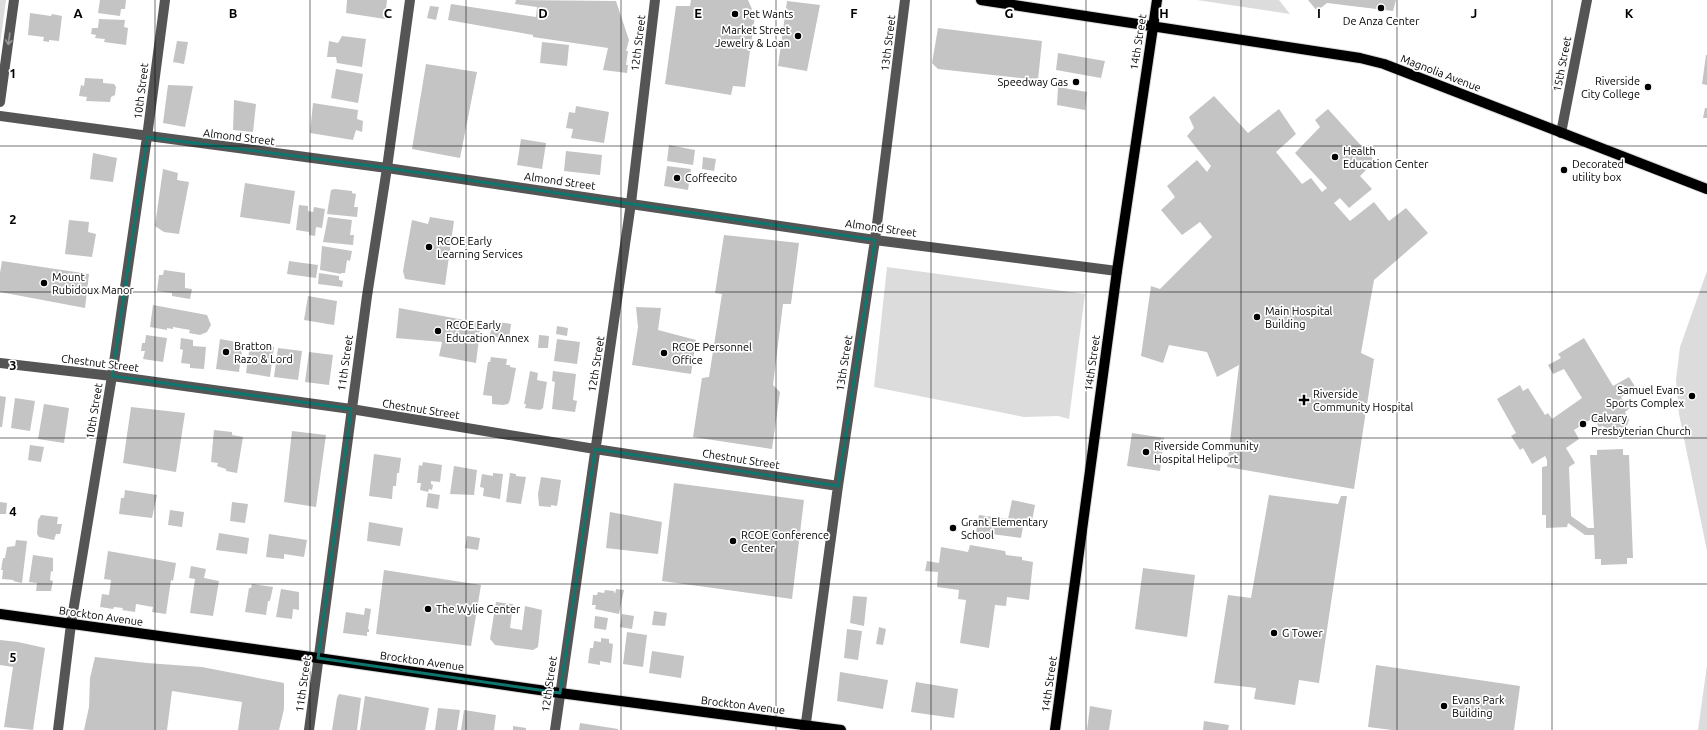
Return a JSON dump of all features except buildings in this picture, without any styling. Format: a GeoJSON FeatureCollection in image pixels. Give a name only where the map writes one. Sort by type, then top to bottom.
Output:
{"type":"FeatureCollection","features":[{"type":"Feature","properties":{"kind":"main road","name":"Magnolia Avenue"},"geometry":{"type":"LineString","coordinates":[[981,0],[1360,58],[1384,64],[1707,190]]}},
{"type":"Feature","properties":{"kind":"main road","name":"14th Street"},"geometry":{"type":"LineString","coordinates":[[1055,730],[1117,272],[1157,0]]}},
{"type":"Feature","properties":{"kind":"main road","name":"Brockton Avenue"},"geometry":{"type":"LineString","coordinates":[[0,614],[806,728],[841,730]]}},
{"type":"Feature","properties":{"kind":"street"},"geometry":{"type":"LineString","coordinates":[[0,102],[14,0]]}},
{"type":"Feature","properties":{"kind":"street","name":"10th Street"},"geometry":{"type":"LineString","coordinates":[[58,730],[71,624],[112,376],[147,137],[165,0]]}},
{"type":"Feature","properties":{"kind":"street","name":"11th Street"},"geometry":{"type":"LineString","coordinates":[[309,730],[351,409],[387,168],[410,0]]}},
{"type":"Feature","properties":{"kind":"street","name":"12th Street"},"geometry":{"type":"LineString","coordinates":[[555,730],[631,203],[655,0]]}},
{"type":"Feature","properties":{"kind":"street","name":"13th Street"},"geometry":{"type":"LineString","coordinates":[[806,728],[838,486],[875,240],[905,0]]}},
{"type":"Feature","properties":{"kind":"street","name":"15th Street"},"geometry":{"type":"LineString","coordinates":[[1561,133],[1587,0]]}},
{"type":"Feature","properties":{"kind":"street","name":"Almond Street"},"geometry":{"type":"LineString","coordinates":[[0,116],[147,137],[387,168],[875,240],[1117,272]]}},
{"type":"Feature","properties":{"kind":"street","name":"Chestnut Street"},"geometry":{"type":"LineString","coordinates":[[0,363],[112,376],[351,409],[595,449],[838,486]]}},
{"type":"Feature","properties":{"kind":"highlighted area"},"geometry":{"type":"Polygon","coordinates":[[[147,137],[387,168],[875,240],[838,486],[595,449],[560,693],[318,658],[351,409],[112,376],[147,137]]]}},
{"type":"Feature","properties":{"kind":"shaded area"},"geometry":{"type":"Polygon","coordinates":[[[0,0],[6,0],[0,45],[0,0]]]}},
{"type":"Feature","properties":{"kind":"shaded area"},"geometry":{"type":"Polygon","coordinates":[[[1197,0],[1279,0],[1290,14],[1197,0]]]}},
{"type":"Feature","properties":{"kind":"shaded area"},"geometry":{"type":"Polygon","coordinates":[[[887,267],[1085,294],[1069,419],[1058,416],[1024,417],[874,387],[887,267]]]}},
{"type":"Feature","properties":{"kind":"shaded area","name":"Samuel Evans Sports Complex"},"geometry":{"type":"Polygon","coordinates":[[[1707,271],[1707,551],[1679,414],[1676,379],[1680,347],[1707,271]]]}},
{"type":"Feature","properties":{"kind":"shaded area"},"geometry":{"type":"Polygon","coordinates":[[[1707,665],[1707,730],[1698,730],[1707,665]]]}},
{"type":"Feature","properties":{"kind":"place","name":"De Anza Center"},"geometry":{"type":"Point","coordinates":[1381,8]}},
{"type":"Feature","properties":{"kind":"place","name":"Pet Wants"},"geometry":{"type":"Point","coordinates":[735,14]}},
{"type":"Feature","properties":{"kind":"place","name":"Market Street Jewelry & Loan"},"geometry":{"type":"Point","coordinates":[798,36]}},
{"type":"Feature","properties":{"kind":"place","name":"Speedway Gas"},"geometry":{"type":"Point","coordinates":[1076,82]}},
{"type":"Feature","properties":{"kind":"place","name":"Riverside City College"},"geometry":{"type":"Point","coordinates":[1648,87]}},
{"type":"Feature","properties":{"kind":"place","name":"Health Education Center"},"geometry":{"type":"Point","coordinates":[1335,157]}},
{"type":"Feature","properties":{"kind":"place","name":"Decorated utility box"},"geometry":{"type":"Point","coordinates":[1564,170]}},
{"type":"Feature","properties":{"kind":"place","name":"Coffeecito"},"geometry":{"type":"Point","coordinates":[677,178]}},
{"type":"Feature","properties":{"kind":"place","name":"RCOE Early Learning Services"},"geometry":{"type":"Point","coordinates":[429,247]}},
{"type":"Feature","properties":{"kind":"place","name":"Mount Rubidoux Manor"},"geometry":{"type":"Point","coordinates":[44,283]}},
{"type":"Feature","properties":{"kind":"place","name":"Main Hospital Building"},"geometry":{"type":"Point","coordinates":[1257,317]}},
{"type":"Feature","properties":{"kind":"place","name":"RCOE Early Education Annex"},"geometry":{"type":"Point","coordinates":[438,331]}},
{"type":"Feature","properties":{"kind":"place","name":"Bratton Razo & Lord"},"geometry":{"type":"Point","coordinates":[226,352]}},
{"type":"Feature","properties":{"kind":"place","name":"RCOE Personnel Office"},"geometry":{"type":"Point","coordinates":[664,353]}},
{"type":"Feature","properties":{"kind":"place","name":"Samuel Evans Sports Complex"},"geometry":{"type":"Point","coordinates":[1692,396]}},
{"type":"Feature","properties":{"kind":"place","name":"Riverside Community Hospital"},"geometry":{"type":"Point","coordinates":[1304,400]}},
{"type":"Feature","properties":{"kind":"place","name":"Calvary Presbyterian Church"},"geometry":{"type":"Point","coordinates":[1583,424]}},
{"type":"Feature","properties":{"kind":"place","name":"Riverside Community Hospital Heliport"},"geometry":{"type":"Point","coordinates":[1146,452]}},
{"type":"Feature","properties":{"kind":"place","name":"Grant Elementary School"},"geometry":{"type":"Point","coordinates":[953,528]}},
{"type":"Feature","properties":{"kind":"place","name":"RCOE Conference Center"},"geometry":{"type":"Point","coordinates":[733,541]}},
{"type":"Feature","properties":{"kind":"place","name":"The Wylie Center"},"geometry":{"type":"Point","coordinates":[428,609]}},
{"type":"Feature","properties":{"kind":"place","name":"G Tower"},"geometry":{"type":"Point","coordinates":[1274,633]}},
{"type":"Feature","properties":{"kind":"place","name":"Evans Park Building"},"geometry":{"type":"Point","coordinates":[1444,706]}}]}
